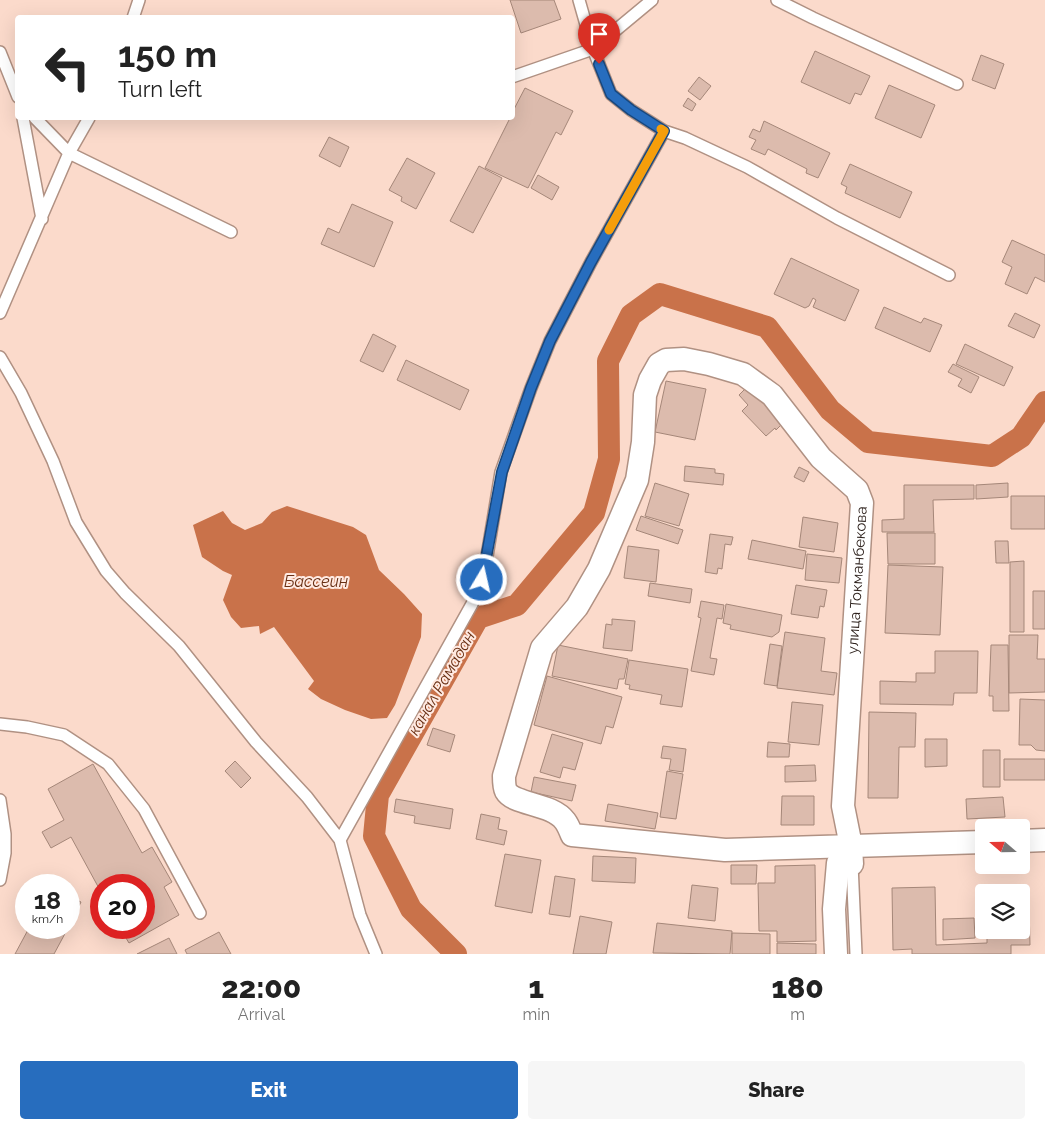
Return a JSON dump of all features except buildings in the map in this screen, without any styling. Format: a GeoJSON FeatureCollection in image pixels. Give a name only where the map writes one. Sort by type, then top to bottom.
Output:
{"type":"FeatureCollection","features":[{"type":"Feature","properties":{"kind":"street","name":"улица Токманбекова"},"geometry":{"type":"LineString","coordinates":[[851,855],[843,806],[862,503],[857,490],[821,458],[772,395],[743,374],[684,359],[666,360],[659,364],[650,380],[645,395],[643,442],[637,480],[618,529],[599,570],[577,607],[542,648],[504,776],[506,790],[512,797],[546,808],[560,816],[566,821],[572,835],[724,850],[851,855],[975,843]]}},
{"type":"Feature","properties":{"kind":"street"},"geometry":{"type":"LineString","coordinates":[[1030,841],[1045,840]]}},
{"type":"Feature","properties":{"kind":"street"},"geometry":{"type":"LineString","coordinates":[[836,954],[834,909],[838,864],[851,855]]}},
{"type":"Feature","properties":{"kind":"lane"},"geometry":{"type":"LineString","coordinates":[[134,15],[140,0]]}},
{"type":"Feature","properties":{"kind":"lane"},"geometry":{"type":"LineString","coordinates":[[579,0],[593,49],[611,94],[631,110],[664,131],[685,138],[747,167],[837,218],[949,275]]}},
{"type":"Feature","properties":{"kind":"lane"},"geometry":{"type":"LineString","coordinates":[[515,76],[593,49],[652,0]]}},
{"type":"Feature","properties":{"kind":"lane"},"geometry":{"type":"LineString","coordinates":[[777,0],[957,84]]}},
{"type":"Feature","properties":{"kind":"lane"},"geometry":{"type":"LineString","coordinates":[[0,52],[15,90]]}},
{"type":"Feature","properties":{"kind":"lane"},"geometry":{"type":"LineString","coordinates":[[23,120],[42,219]]}},
{"type":"Feature","properties":{"kind":"lane"},"geometry":{"type":"LineString","coordinates":[[36,120],[69,153],[231,232]]}},
{"type":"Feature","properties":{"kind":"lane"},"geometry":{"type":"LineString","coordinates":[[0,313],[69,153],[88,120]]}},
{"type":"Feature","properties":{"kind":"lane"},"geometry":{"type":"LineString","coordinates":[[340,840],[475,596],[482,580],[502,472],[531,388],[550,341],[591,262],[664,131]]}},
{"type":"Feature","properties":{"kind":"lane"},"geometry":{"type":"LineString","coordinates":[[0,357],[21,393],[49,452],[76,522],[106,571],[125,593],[179,646],[256,742],[308,797],[340,840],[360,914],[376,954]]}},
{"type":"Feature","properties":{"kind":"lane"},"geometry":{"type":"LineString","coordinates":[[0,724],[27,727],[64,735],[108,764],[144,808],[200,913]]}},
{"type":"Feature","properties":{"kind":"lane"},"geometry":{"type":"LineString","coordinates":[[0,800],[5,834],[5,853],[0,880]]}},
{"type":"Feature","properties":{"kind":"lane"},"geometry":{"type":"LineString","coordinates":[[851,855],[856,954]]}},
{"type":"Feature","properties":{"kind":"water","name":"Бассеин"},"geometry":{"type":"Polygon","coordinates":[[[287,506],[353,527],[366,535],[379,570],[422,614],[421,637],[395,705],[387,718],[371,719],[345,710],[321,699],[308,689],[314,681],[274,627],[260,634],[259,626],[241,628],[231,617],[223,600],[232,575],[202,557],[193,525],[223,511],[232,523],[245,530],[262,523],[272,512],[287,506]]]}},
{"type":"Feature","properties":{"kind":"waterway","name":"канал Рамадан"},"geometry":{"type":"LineString","coordinates":[[456,954],[411,909],[374,836],[378,795],[478,618],[517,605],[594,513],[609,459],[608,361],[631,315],[660,294],[767,327],[830,410],[868,442],[992,456],[1021,437],[1045,402]]}},
{"type":"Feature","properties":{"kind":"slow traffic"},"geometry":{"type":"LineString","coordinates":[[609,230],[664,131],[661,129]]}},
{"type":"Feature","properties":{"kind":"route"},"geometry":{"type":"LineString","coordinates":[[482,580],[502,472],[531,388],[550,341],[591,262],[664,131],[631,110],[611,94],[599,64]]}}]}
